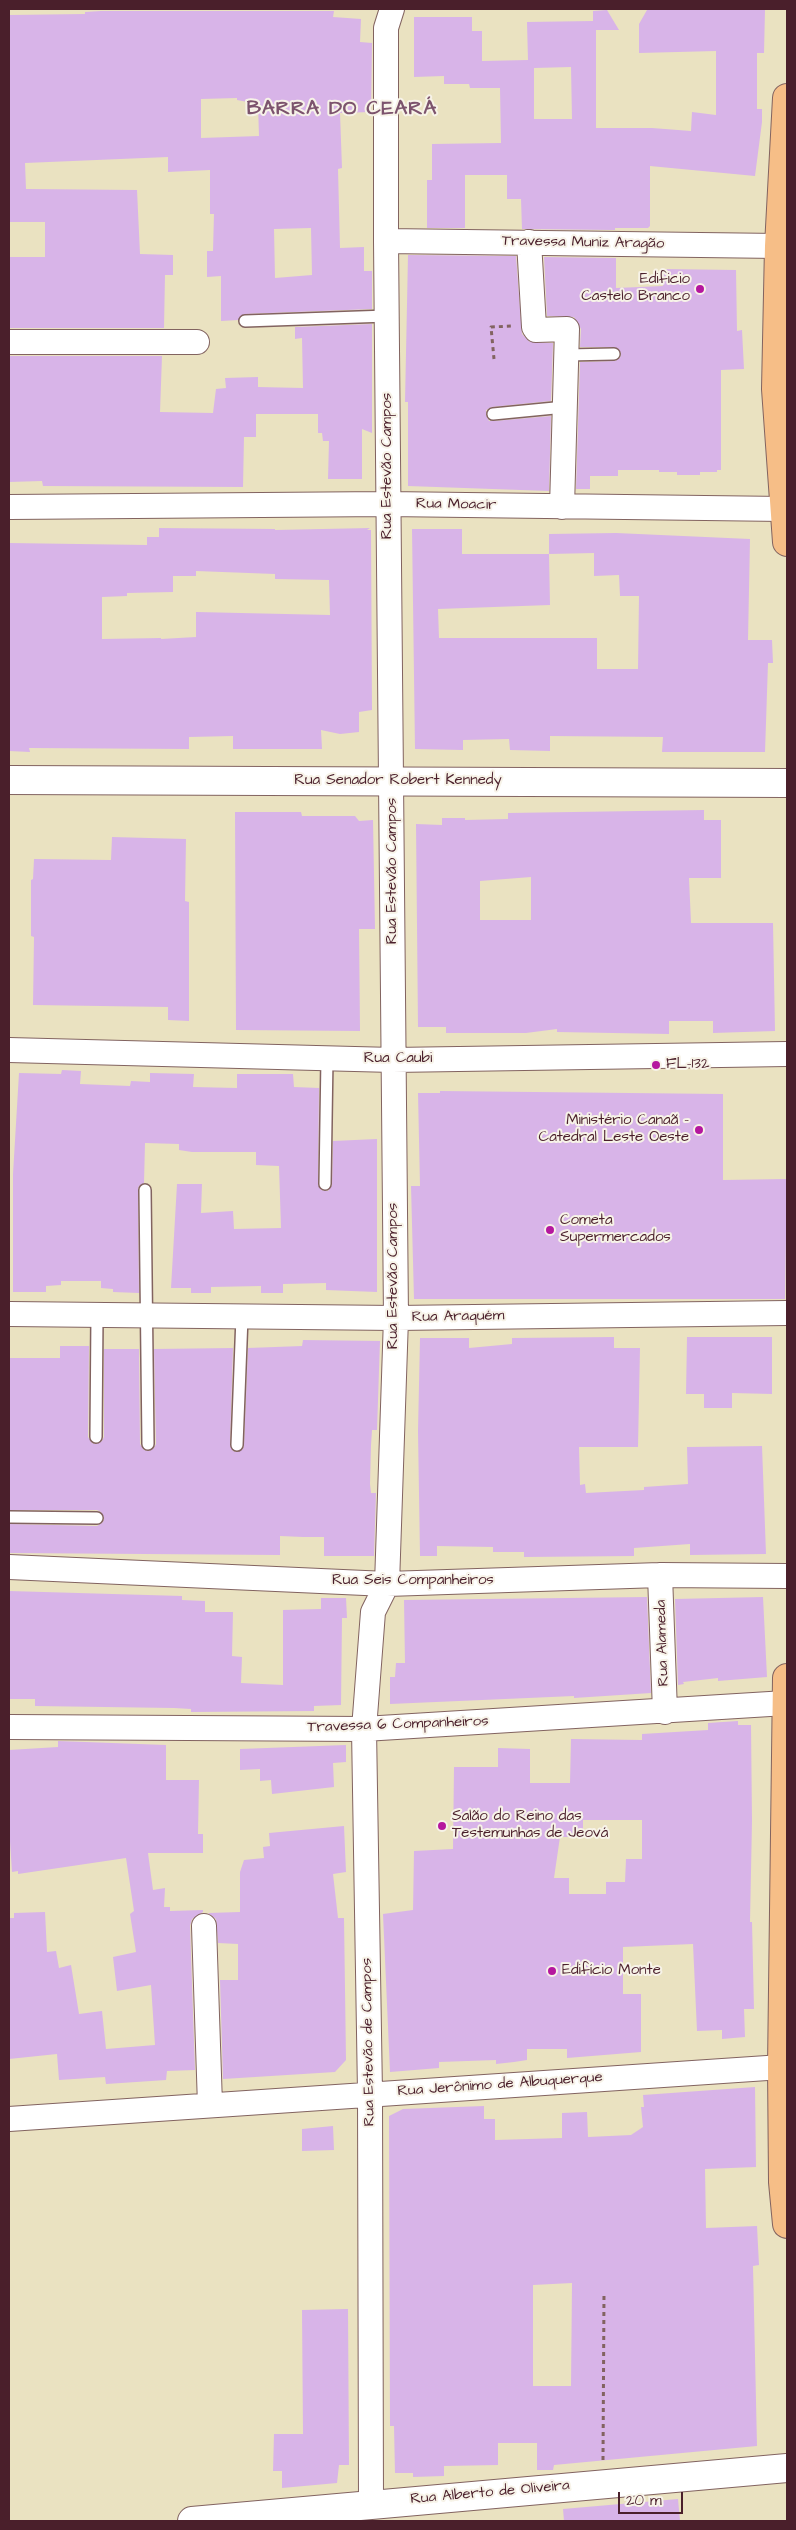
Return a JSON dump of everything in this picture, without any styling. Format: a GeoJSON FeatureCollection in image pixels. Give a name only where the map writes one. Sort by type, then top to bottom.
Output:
{"type":"FeatureCollection","features":[{"type":"Feature","properties":{"kind":"main road"},"geometry":{"type":"LineString","coordinates":[[787,98],[779,246],[783,311],[784,509],[787,542]]}},
{"type":"Feature","properties":{"kind":"main road"},"geometry":{"type":"LineString","coordinates":[[787,1690],[782,2066],[783,2182],[787,2224]]}},
{"type":"Feature","properties":{"kind":"street","name":"Rua Estevão Campos"},"geometry":{"type":"LineString","coordinates":[[387,1584],[396,1318],[386,241],[386,28],[392,9]]}},
{"type":"Feature","properties":{"kind":"street","name":"Travessa Muniz Aragão"},"geometry":{"type":"LineString","coordinates":[[386,241],[779,246]]}},
{"type":"Feature","properties":{"kind":"street"},"geometry":{"type":"LineString","coordinates":[[529,242],[534,325],[536,330],[567,329],[562,508]]}},
{"type":"Feature","properties":{"kind":"street"},"geometry":{"type":"LineString","coordinates":[[9,342],[197,342]]}},
{"type":"Feature","properties":{"kind":"street","name":"Rua Moacir"},"geometry":{"type":"LineString","coordinates":[[9,507],[388,504],[562,508],[784,509]]}},
{"type":"Feature","properties":{"kind":"street","name":"Rua Senador Robert Kennedy"},"geometry":{"type":"LineString","coordinates":[[9,780],[787,783]]}},
{"type":"Feature","properties":{"kind":"street","name":"Rua Caubi"},"geometry":{"type":"LineString","coordinates":[[9,1050],[393,1060],[787,1054]]}},
{"type":"Feature","properties":{"kind":"street","name":"Rua Araquém"},"geometry":{"type":"LineString","coordinates":[[9,1314],[396,1318],[787,1312]]}},
{"type":"Feature","properties":{"kind":"street","name":"Rua Seis Companheiros"},"geometry":{"type":"LineString","coordinates":[[9,1567],[387,1584],[660,1575],[787,1576]]}},
{"type":"Feature","properties":{"kind":"street","name":"Rua Alameda"},"geometry":{"type":"LineString","coordinates":[[660,1575],[665,1712]]}},
{"type":"Feature","properties":{"kind":"street","name":"Rua Estevão de Campos"},"geometry":{"type":"LineString","coordinates":[[371,2504],[370,2093],[364,1729],[373,1612],[387,1584]]}},
{"type":"Feature","properties":{"kind":"street","name":"Travessa 6 Companheiros"},"geometry":{"type":"LineString","coordinates":[[9,1727],[364,1729],[665,1712],[787,1690]]}},
{"type":"Feature","properties":{"kind":"street"},"geometry":{"type":"LineString","coordinates":[[204,1926],[210,2105]]}},
{"type":"Feature","properties":{"kind":"street","name":"Rua Jerônimo de Albuquerque"},"geometry":{"type":"LineString","coordinates":[[9,2119],[782,2066]]}},
{"type":"Feature","properties":{"kind":"street","name":"Rua Alberto de Oliveira"},"geometry":{"type":"LineString","coordinates":[[192,2521],[787,2468]]}},
{"type":"Feature","properties":{"kind":"lane"},"geometry":{"type":"LineString","coordinates":[[245,322],[387,316]]}},
{"type":"Feature","properties":{"kind":"lane"},"geometry":{"type":"LineString","coordinates":[[567,355],[614,354]]}},
{"type":"Feature","properties":{"kind":"lane"},"geometry":{"type":"LineString","coordinates":[[493,414],[565,407]]}},
{"type":"Feature","properties":{"kind":"lane"},"geometry":{"type":"LineString","coordinates":[[325,1184],[327,1058]]}},
{"type":"Feature","properties":{"kind":"lane"},"geometry":{"type":"LineString","coordinates":[[145,1190],[148,1444]]}},
{"type":"Feature","properties":{"kind":"lane"},"geometry":{"type":"LineString","coordinates":[[96,1438],[97,1315]]}},
{"type":"Feature","properties":{"kind":"lane"},"geometry":{"type":"LineString","coordinates":[[237,1445],[242,1317]]}},
{"type":"Feature","properties":{"kind":"lane"},"geometry":{"type":"LineString","coordinates":[[9,1517],[98,1518]]}},
{"type":"Feature","properties":{"kind":"path"},"geometry":{"type":"LineString","coordinates":[[494,359],[491,328],[534,325]]}},
{"type":"Feature","properties":{"kind":"path"},"geometry":{"type":"LineString","coordinates":[[603,2484],[604,2293]]}},
{"type":"Feature","properties":{"kind":"building"},"geometry":{"type":"Polygon","coordinates":[[[607,10],[619,30],[596,30],[596,128],[652,128],[691,131],[692,112],[716,115],[716,51],[639,53],[639,24],[647,10],[765,10],[764,53],[757,53],[757,109],[762,109],[762,122],[755,176],[650,166],[650,226],[648,228],[615,228],[615,230],[522,229],[521,199],[507,199],[507,175],[465,175],[465,228],[427,228],[427,180],[432,180],[432,144],[501,143],[500,88],[470,88],[469,84],[444,84],[444,76],[414,77],[414,17],[472,17],[472,31],[482,31],[482,61],[528,60],[527,22],[593,21],[593,11],[607,10]],[[571,67],[534,68],[534,119],[572,119],[571,67]]]}},
{"type":"Feature","properties":{"kind":"building"},"geometry":{"type":"Polygon","coordinates":[[[334,11],[333,17],[361,19],[360,42],[372,43],[371,112],[340,113],[342,168],[338,169],[340,248],[364,247],[364,271],[372,271],[372,309],[245,314],[238,320],[221,321],[221,276],[207,277],[207,251],[213,251],[214,214],[210,214],[210,170],[168,172],[168,157],[25,163],[26,189],[137,190],[140,254],[173,255],[173,275],[165,275],[164,328],[9,328],[9,257],[45,257],[45,222],[9,222],[9,15],[85,14],[85,12],[334,11]],[[237,98],[201,99],[201,138],[259,136],[258,104],[237,100],[237,98]],[[311,228],[274,229],[275,278],[312,275],[311,228]]]}},
{"type":"Feature","properties":{"kind":"building"},"geometry":{"type":"Polygon","coordinates":[[[408,255],[516,256],[522,334],[530,342],[553,343],[551,401],[492,407],[486,410],[486,415],[489,421],[551,416],[549,491],[408,486],[408,402],[405,402],[408,255]]]}},
{"type":"Feature","properties":{"kind":"building"},"geometry":{"type":"Polygon","coordinates":[[[544,257],[616,258],[616,288],[663,286],[662,269],[736,270],[737,331],[742,330],[744,369],[721,370],[721,470],[717,470],[717,472],[700,472],[700,475],[677,475],[677,472],[659,472],[659,470],[618,470],[618,476],[590,476],[590,489],[576,489],[580,362],[615,361],[620,358],[621,353],[614,347],[580,347],[581,329],[574,317],[547,316],[544,257]]]}},
{"type":"Feature","properties":{"kind":"building"},"geometry":{"type":"Polygon","coordinates":[[[372,324],[372,433],[362,429],[362,479],[328,479],[329,441],[323,441],[322,433],[318,433],[318,414],[256,414],[256,437],[244,437],[243,487],[43,486],[42,481],[9,482],[9,356],[162,356],[160,412],[213,413],[216,389],[226,388],[225,378],[258,377],[258,387],[303,388],[302,338],[295,339],[295,327],[372,324]]]}},
{"type":"Feature","properties":{"kind":"building"},"geometry":{"type":"Polygon","coordinates":[[[159,528],[275,530],[370,528],[367,530],[371,530],[372,710],[359,712],[359,732],[340,734],[321,730],[322,749],[233,749],[233,736],[189,737],[189,749],[29,748],[30,752],[9,751],[9,543],[147,545],[147,537],[159,537],[159,528]],[[196,571],[196,576],[173,576],[173,592],[127,593],[127,596],[102,597],[102,639],[196,637],[196,612],[330,615],[329,580],[275,579],[275,574],[196,571]]]}},
{"type":"Feature","properties":{"kind":"building"},"geometry":{"type":"Polygon","coordinates":[[[412,529],[462,529],[462,554],[549,554],[549,534],[616,533],[750,539],[748,640],[772,640],[773,663],[768,663],[765,752],[662,752],[663,737],[550,736],[550,751],[510,750],[509,739],[463,740],[463,750],[415,749],[412,529]],[[594,553],[549,554],[550,605],[438,609],[439,638],[597,638],[597,669],[638,669],[639,596],[620,596],[619,575],[594,576],[594,553]]]}},
{"type":"Feature","properties":{"kind":"building"},"geometry":{"type":"Polygon","coordinates":[[[704,810],[704,820],[721,820],[721,878],[689,878],[691,923],[773,923],[775,1031],[713,1033],[713,1021],[669,1021],[669,1034],[557,1032],[557,1029],[526,1033],[446,1033],[446,1027],[418,1027],[416,824],[442,825],[442,818],[465,818],[465,820],[508,819],[508,813],[704,810]],[[531,877],[480,881],[480,920],[531,920],[531,877]]]}},
{"type":"Feature","properties":{"kind":"building"},"geometry":{"type":"Polygon","coordinates":[[[235,812],[301,812],[302,816],[355,816],[359,821],[373,820],[375,929],[359,929],[360,1031],[236,1030],[235,812]]]}},
{"type":"Feature","properties":{"kind":"building"},"geometry":{"type":"Polygon","coordinates":[[[112,837],[186,839],[185,901],[189,902],[189,1021],[168,1020],[168,1007],[33,1005],[34,937],[31,936],[31,880],[33,879],[34,859],[111,860],[112,837]]]}},
{"type":"Feature","properties":{"kind":"building"},"geometry":{"type":"Polygon","coordinates":[[[62,1070],[81,1071],[80,1084],[130,1086],[131,1081],[150,1082],[150,1073],[194,1074],[193,1087],[237,1088],[237,1074],[293,1074],[294,1087],[319,1088],[318,1184],[321,1190],[328,1191],[332,1185],[333,1141],[377,1139],[377,1292],[326,1290],[326,1283],[283,1284],[283,1293],[261,1293],[261,1286],[211,1287],[211,1293],[191,1293],[191,1288],[171,1288],[177,1184],[202,1184],[201,1213],[233,1211],[234,1229],[281,1228],[279,1166],[256,1165],[256,1152],[192,1152],[179,1150],[179,1144],[145,1143],[144,1183],[139,1186],[138,1190],[139,1293],[113,1292],[113,1289],[101,1288],[101,1281],[61,1281],[61,1285],[46,1286],[46,1292],[13,1292],[13,1174],[19,1073],[61,1074],[62,1070]]]}},
{"type":"Feature","properties":{"kind":"building"},"geometry":{"type":"Polygon","coordinates":[[[440,1091],[723,1094],[723,1180],[787,1179],[785,1299],[414,1299],[411,1186],[420,1186],[418,1093],[440,1093],[440,1091]]]}},
{"type":"Feature","properties":{"kind":"building"},"geometry":{"type":"Polygon","coordinates":[[[614,1337],[614,1348],[640,1348],[638,1447],[579,1447],[580,1485],[585,1484],[586,1493],[644,1490],[644,1487],[688,1484],[687,1447],[762,1446],[766,1554],[690,1555],[690,1544],[634,1548],[634,1556],[524,1557],[524,1552],[493,1552],[493,1547],[437,1546],[437,1556],[420,1556],[418,1431],[420,1338],[469,1338],[469,1348],[512,1344],[512,1338],[614,1337]]]}},
{"type":"Feature","properties":{"kind":"building"},"geometry":{"type":"Polygon","coordinates":[[[687,1337],[772,1337],[772,1394],[732,1393],[732,1408],[704,1408],[704,1394],[686,1394],[687,1337]]]}},
{"type":"Feature","properties":{"kind":"building"},"geometry":{"type":"Polygon","coordinates":[[[303,1340],[380,1341],[377,1430],[372,1430],[371,1445],[370,1484],[371,1493],[376,1493],[374,1556],[324,1556],[324,1537],[280,1536],[280,1555],[9,1553],[9,1524],[97,1526],[103,1522],[104,1518],[101,1512],[97,1510],[9,1510],[9,1358],[60,1358],[60,1346],[89,1346],[88,1437],[92,1443],[96,1444],[102,1441],[104,1437],[104,1349],[139,1349],[140,1444],[144,1450],[149,1451],[156,1444],[154,1349],[233,1348],[230,1445],[233,1451],[237,1452],[243,1449],[244,1445],[248,1348],[302,1346],[303,1340]]]}},
{"type":"Feature","properties":{"kind":"building"},"geometry":{"type":"Polygon","coordinates":[[[9,1591],[182,1596],[182,1600],[205,1601],[205,1612],[233,1612],[232,1656],[242,1657],[241,1683],[283,1685],[283,1610],[321,1609],[321,1598],[346,1598],[347,1618],[342,1618],[341,1705],[314,1706],[314,1711],[191,1712],[191,1709],[174,1708],[35,1706],[35,1699],[9,1699],[9,1591]]]}},
{"type":"Feature","properties":{"kind":"building"},"geometry":{"type":"Polygon","coordinates":[[[647,1597],[651,1693],[574,1698],[574,1696],[390,1704],[390,1677],[395,1677],[396,1663],[405,1663],[404,1600],[647,1597]]]}},
{"type":"Feature","properties":{"kind":"building"},"geometry":{"type":"Polygon","coordinates":[[[763,1597],[767,1677],[718,1681],[718,1678],[683,1682],[684,1684],[678,1685],[675,1599],[763,1597]]]}},
{"type":"Feature","properties":{"kind":"building"},"geometry":{"type":"Polygon","coordinates":[[[738,1721],[738,1725],[751,1725],[750,1922],[752,1922],[754,2009],[744,2009],[745,2037],[722,2039],[722,2030],[697,2031],[693,1944],[623,1947],[623,1994],[641,1994],[641,2052],[567,2058],[567,2049],[527,2049],[527,2060],[496,2064],[496,2060],[439,2062],[439,2068],[390,2072],[383,1914],[413,1910],[414,1851],[453,1849],[454,1767],[498,1767],[498,1748],[530,1749],[530,1783],[570,1783],[571,1739],[642,1740],[642,1734],[708,1730],[708,1723],[738,1721]],[[583,1820],[583,1837],[560,1837],[554,1878],[569,1878],[569,1894],[606,1894],[606,1882],[625,1882],[626,1859],[642,1859],[642,1820],[583,1820]]]}},
{"type":"Feature","properties":{"kind":"building"},"geometry":{"type":"Polygon","coordinates":[[[58,1741],[166,1745],[166,1780],[199,1780],[198,1834],[203,1834],[203,1853],[148,1853],[153,1890],[165,1888],[164,1907],[170,1907],[170,1911],[203,1910],[203,1912],[192,1919],[190,1926],[195,2070],[167,2071],[166,2080],[106,2084],[105,2077],[59,2080],[57,2054],[9,2059],[9,1918],[14,1918],[14,1913],[45,1912],[47,1952],[56,1951],[59,1968],[71,1965],[79,2014],[102,2011],[106,2049],[155,2045],[151,1985],[117,1991],[113,1957],[136,1952],[130,1914],[134,1911],[126,1858],[18,1874],[18,1871],[12,1872],[9,1826],[9,1750],[58,1747],[58,1741]]]}},
{"type":"Feature","properties":{"kind":"building"},"geometry":{"type":"Polygon","coordinates":[[[346,1745],[346,1762],[333,1763],[334,1787],[272,1794],[271,1780],[260,1781],[260,1769],[240,1770],[240,1749],[346,1745]]]}},
{"type":"Feature","properties":{"kind":"building"},"geometry":{"type":"Polygon","coordinates":[[[344,1826],[346,1872],[333,1874],[338,1918],[344,1918],[346,2060],[335,2072],[223,2079],[220,1980],[238,1980],[238,1944],[218,1943],[216,1919],[208,1913],[240,1912],[240,1872],[244,1860],[264,1858],[263,1847],[270,1846],[269,1833],[344,1826]]]}},
{"type":"Feature","properties":{"kind":"building"},"geometry":{"type":"Polygon","coordinates":[[[755,2087],[756,2167],[705,2169],[706,2228],[757,2226],[759,2265],[753,2266],[757,2446],[554,2465],[553,2470],[537,2470],[537,2443],[498,2443],[498,2465],[444,2466],[444,2476],[413,2477],[413,2473],[395,2473],[394,2426],[390,2426],[389,2116],[403,2109],[484,2106],[484,2119],[495,2119],[495,2140],[562,2138],[562,2113],[587,2112],[588,2137],[631,2135],[643,2127],[641,2107],[644,2107],[643,2095],[755,2087]],[[572,2283],[533,2285],[533,2386],[571,2386],[572,2283]]]}},
{"type":"Feature","properties":{"kind":"building"},"geometry":{"type":"Polygon","coordinates":[[[333,2126],[334,2150],[302,2151],[302,2129],[333,2126]]]}},
{"type":"Feature","properties":{"kind":"building"},"geometry":{"type":"Polygon","coordinates":[[[348,2309],[349,2465],[339,2465],[337,2483],[282,2488],[282,2471],[273,2471],[274,2434],[303,2434],[302,2310],[348,2309]]]}},
{"type":"Feature","properties":{"kind":"building"},"geometry":{"type":"Polygon","coordinates":[[[678,2499],[680,2521],[564,2521],[563,2509],[678,2499]]]}},
{"type":"Feature","properties":{"kind":"place","name":"Edificio Castelo Branco"},"geometry":{"type":"Point","coordinates":[700,289]}},
{"type":"Feature","properties":{"kind":"place","name":"FL-132"},"geometry":{"type":"Point","coordinates":[656,1065]}},
{"type":"Feature","properties":{"kind":"place","name":"Ministério Canaã - Catedral Leste Oeste"},"geometry":{"type":"Point","coordinates":[699,1130]}},
{"type":"Feature","properties":{"kind":"place","name":"Cometa Supermercados"},"geometry":{"type":"Point","coordinates":[550,1230]}},
{"type":"Feature","properties":{"kind":"place","name":"Salão do Reino das Testemunhas de Jeová"},"geometry":{"type":"Point","coordinates":[442,1826]}},
{"type":"Feature","properties":{"kind":"place","name":"Edifício Monte"},"geometry":{"type":"Point","coordinates":[552,1971]}},
{"type":"Feature","properties":{"kind":"district","name":"BARRA DO CEARÁ"},"geometry":{"type":"Point","coordinates":[342,110]}}]}
